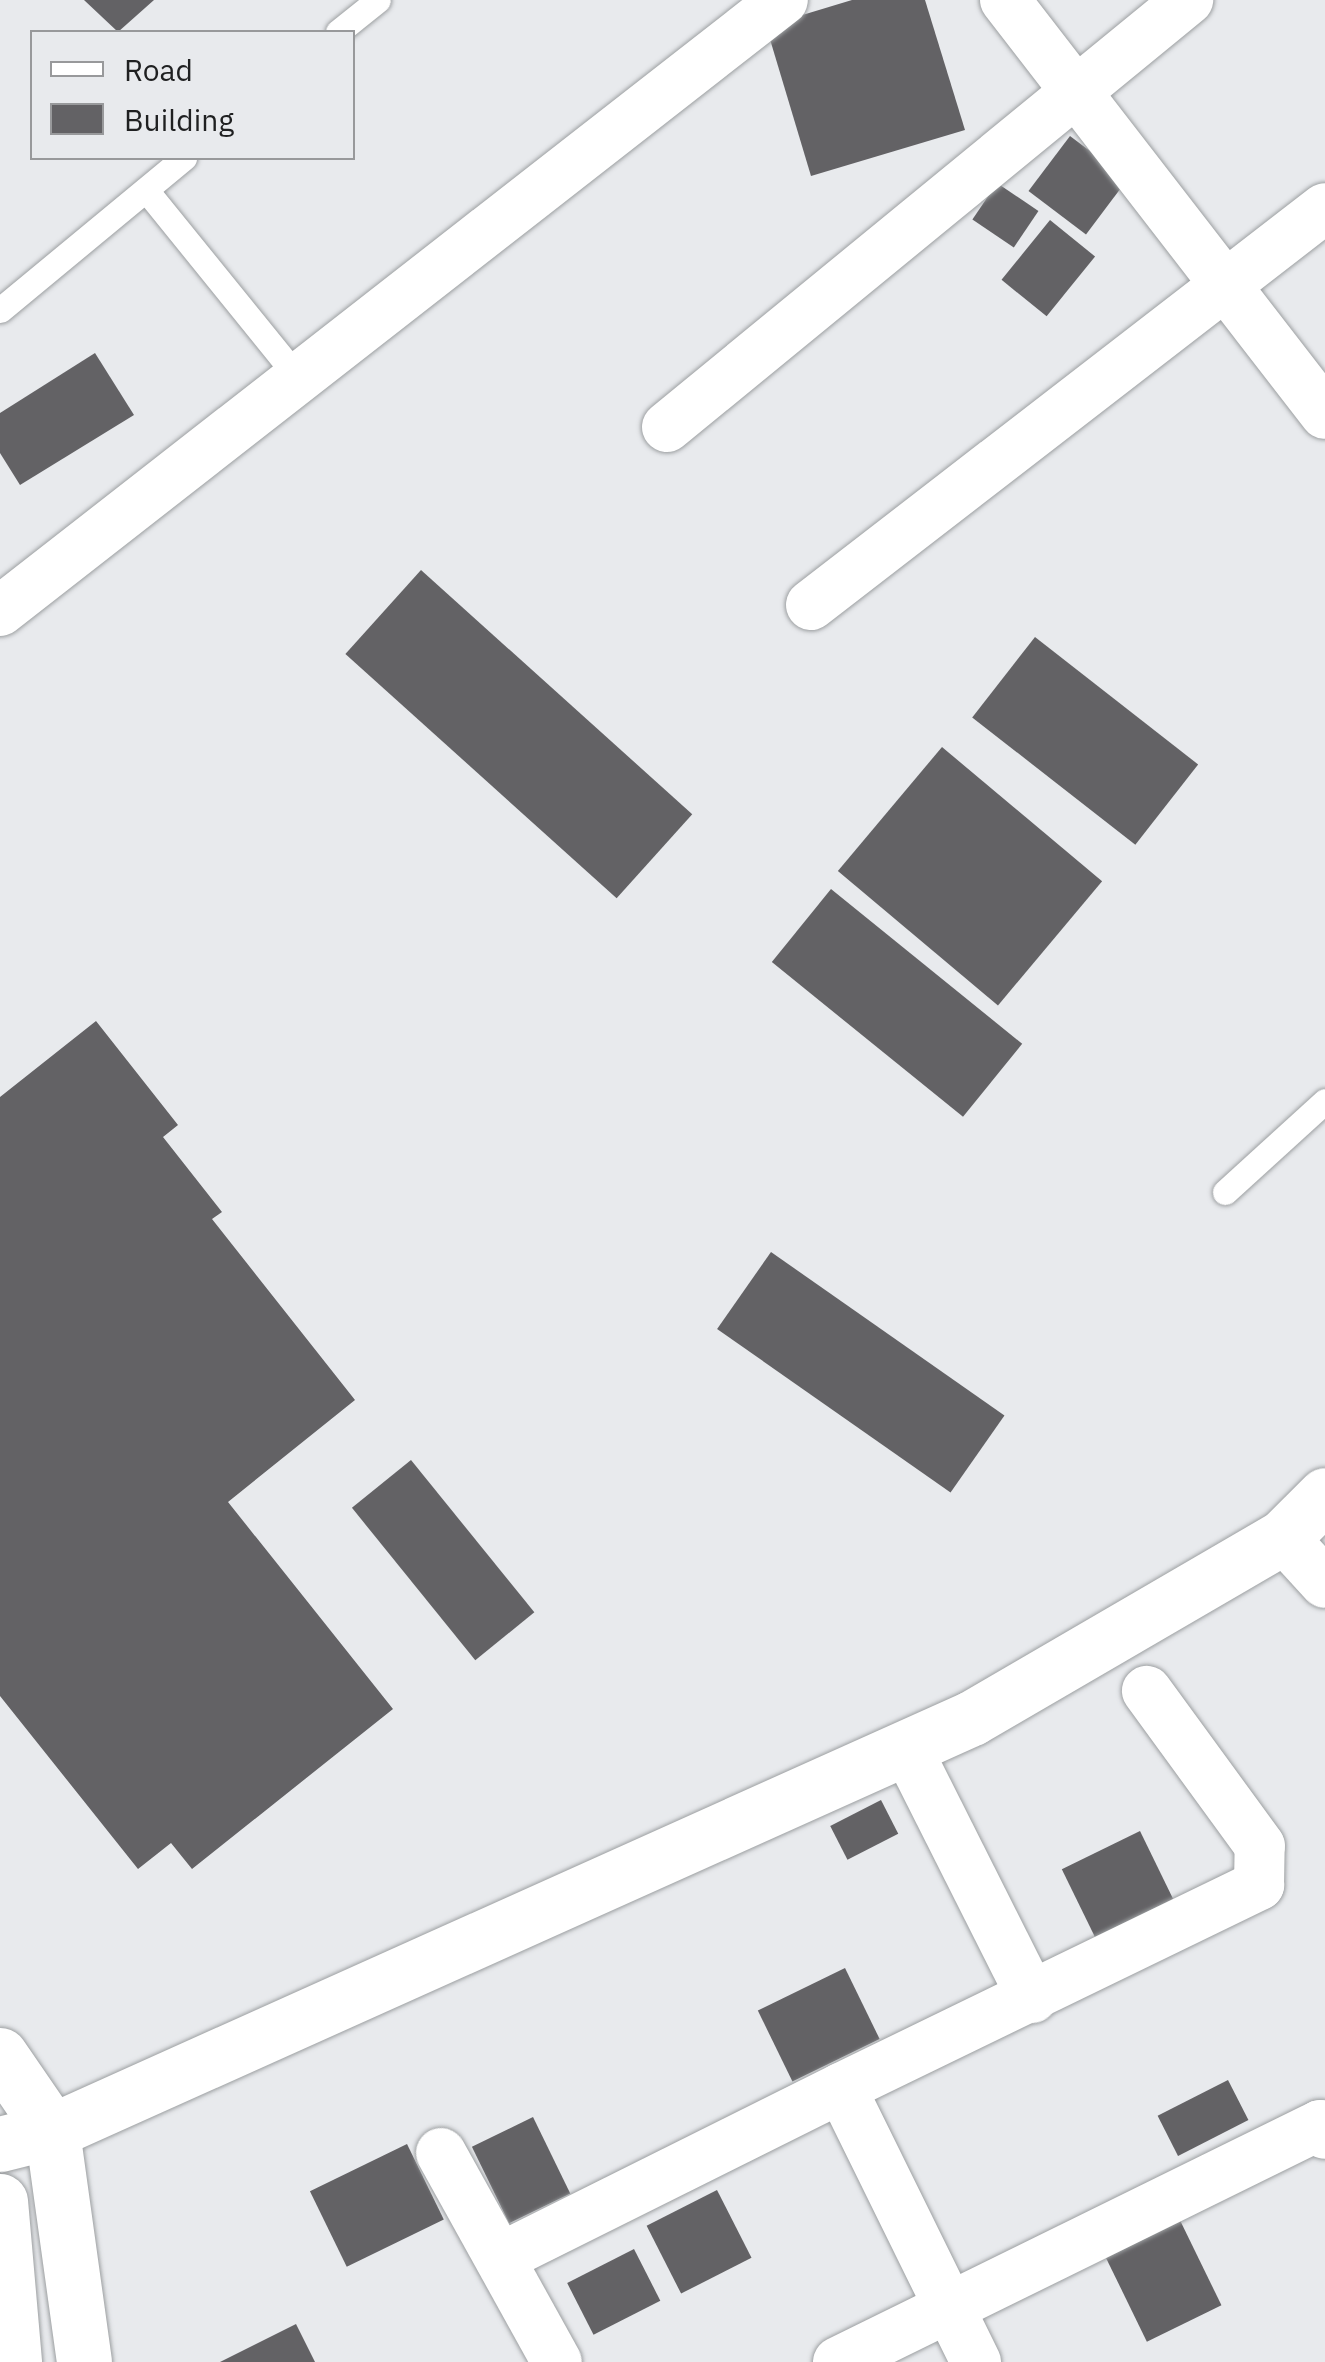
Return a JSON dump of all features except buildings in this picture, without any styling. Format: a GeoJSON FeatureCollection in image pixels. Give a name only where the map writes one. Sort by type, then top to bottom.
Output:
{"type":"FeatureCollection","features":[{"type":"Feature","properties":{"kind":"main road"},"geometry":{"type":"LineString","coordinates":[[0,2144],[52,2131],[972,1718],[1283,1537],[1325,1495]]}},
{"type":"Feature","properties":{"kind":"main road"},"geometry":{"type":"LineString","coordinates":[[0,2055],[52,2131],[84,2362]]}},
{"type":"Feature","properties":{"kind":"main road"},"geometry":{"type":"LineString","coordinates":[[0,2201],[14,2362]]}},
{"type":"Feature","properties":{"kind":"street"},"geometry":{"type":"LineString","coordinates":[[0,611],[783,0]]}},
{"type":"Feature","properties":{"kind":"street"},"geometry":{"type":"LineString","coordinates":[[1006,0],[1325,414]]}},
{"type":"Feature","properties":{"kind":"street"},"geometry":{"type":"LineString","coordinates":[[667,427],[1073,90],[1188,0]]}},
{"type":"Feature","properties":{"kind":"street"},"geometry":{"type":"LineString","coordinates":[[811,605],[1325,208]]}},
{"type":"Feature","properties":{"kind":"street"},"geometry":{"type":"LineString","coordinates":[[1283,1537],[1325,1582]]}},
{"type":"Feature","properties":{"kind":"street"},"geometry":{"type":"LineString","coordinates":[[500,2258],[1259,1885],[1260,1846],[1147,1691]]}},
{"type":"Feature","properties":{"kind":"street"},"geometry":{"type":"LineString","coordinates":[[906,1747],[1032,1998]]}},
{"type":"Feature","properties":{"kind":"street"},"geometry":{"type":"LineString","coordinates":[[841,2088],[976,2362]]}},
{"type":"Feature","properties":{"kind":"street"},"geometry":{"type":"LineString","coordinates":[[838,2362],[1320,2125],[1325,2134]]}},
{"type":"Feature","properties":{"kind":"street"},"geometry":{"type":"LineString","coordinates":[[441,2154],[558,2362]]}},
{"type":"Feature","properties":{"kind":"lane"},"geometry":{"type":"LineString","coordinates":[[340,30],[378,0]]}},
{"type":"Feature","properties":{"kind":"lane"},"geometry":{"type":"LineString","coordinates":[[0,310],[182,160]]}},
{"type":"Feature","properties":{"kind":"lane"},"geometry":{"type":"LineString","coordinates":[[146,190],[300,380]]}},
{"type":"Feature","properties":{"kind":"lane"},"geometry":{"type":"LineString","coordinates":[[1225,1192],[1325,1101]]}}]}
